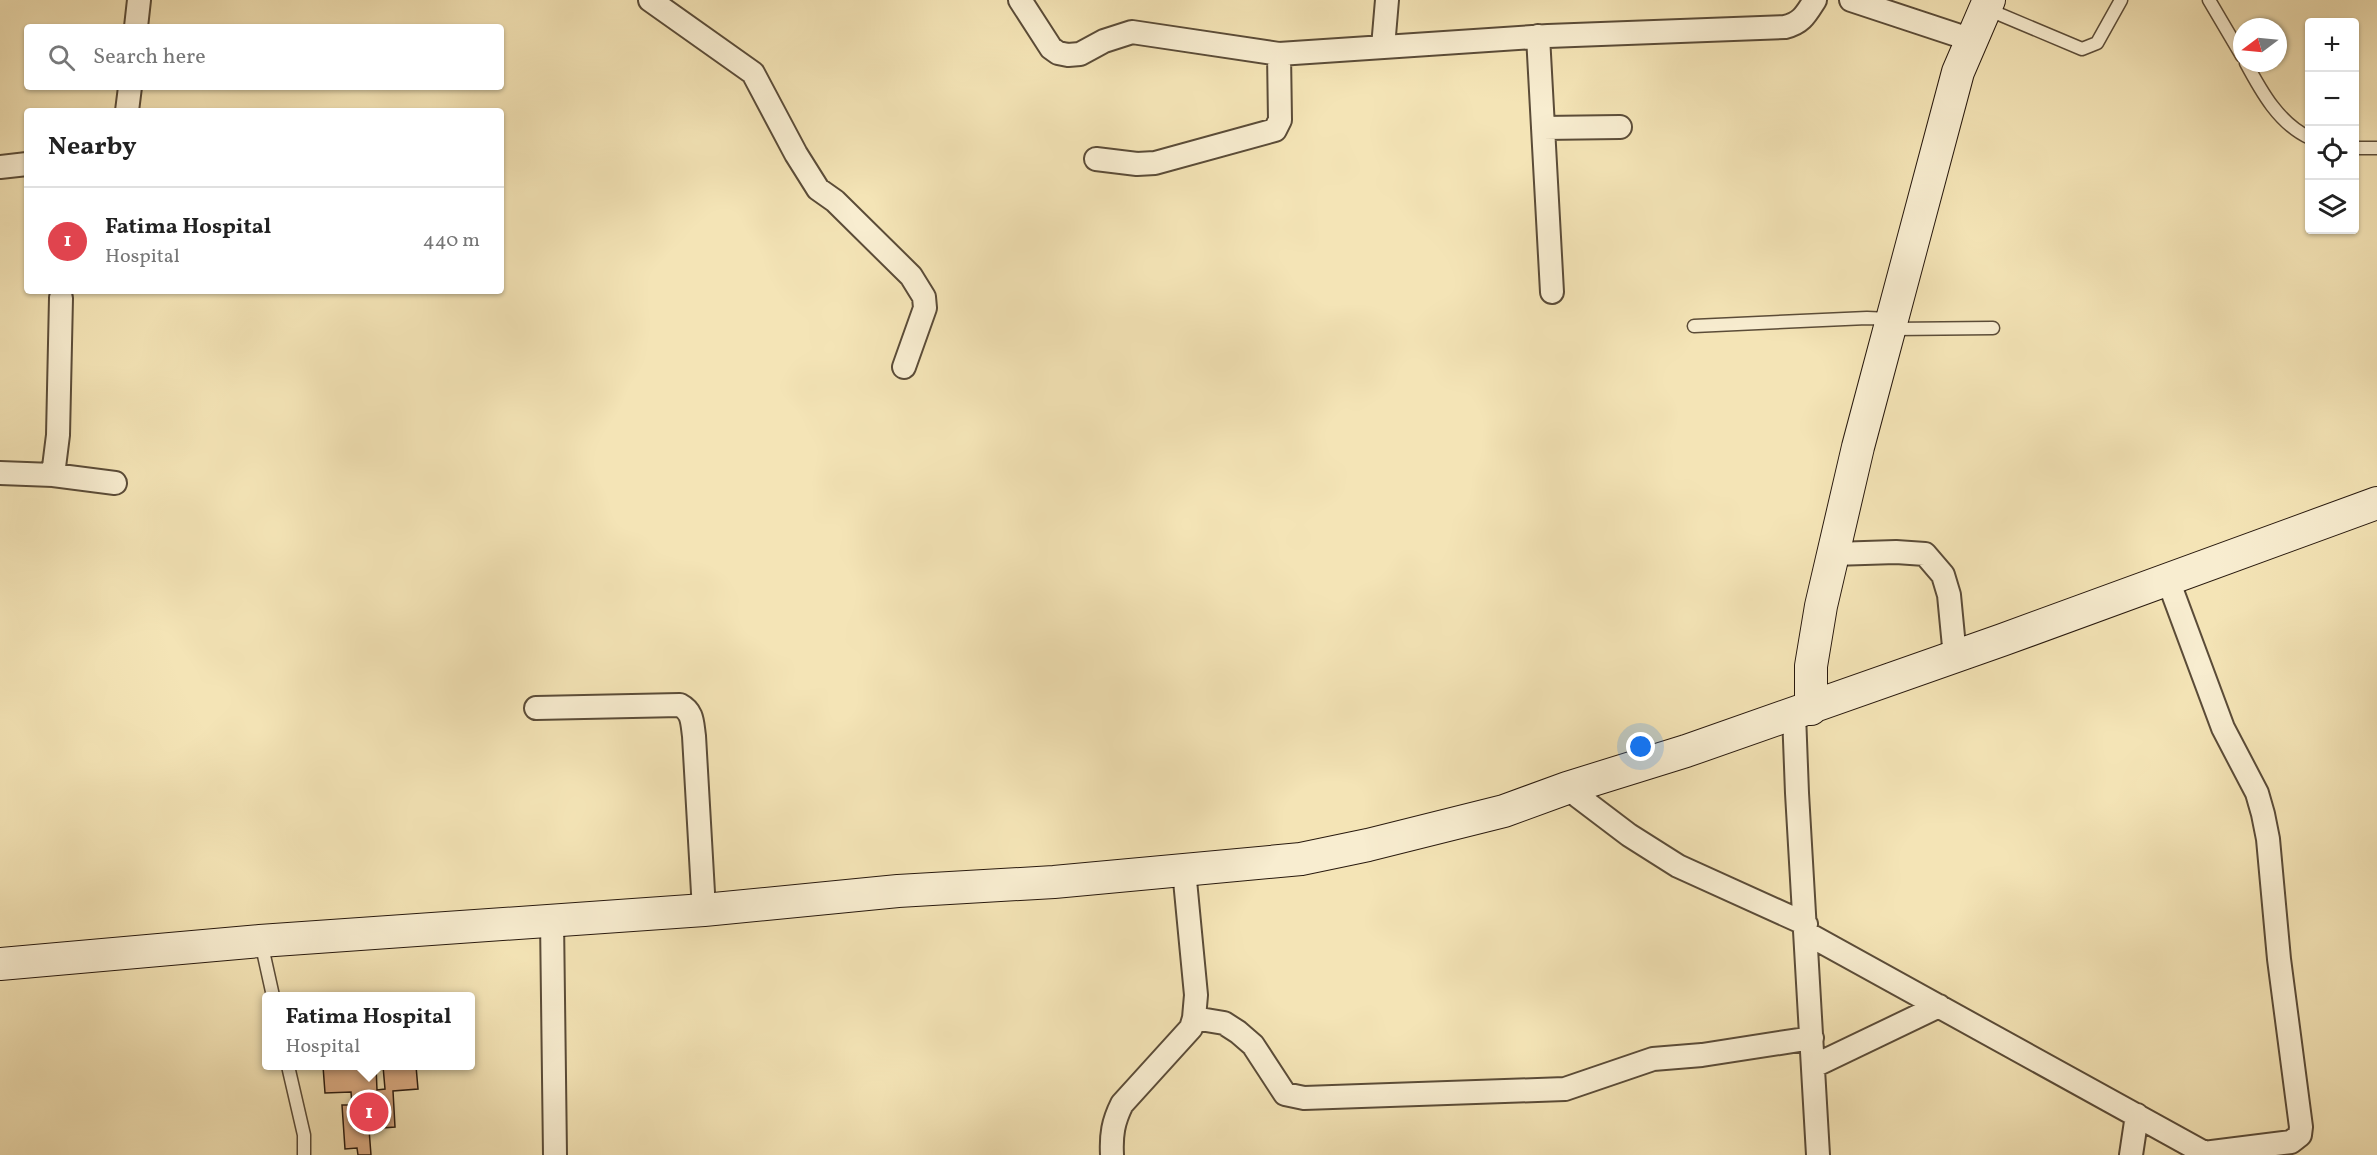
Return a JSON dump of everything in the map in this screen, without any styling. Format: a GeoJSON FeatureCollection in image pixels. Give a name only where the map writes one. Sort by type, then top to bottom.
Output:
{"type":"FeatureCollection","features":[{"type":"Feature","properties":{"kind":"main road"},"geometry":{"type":"LineString","coordinates":[[1802,712],[1833,554],[1858,447],[1958,72],[1987,4]]}},
{"type":"Feature","properties":{"kind":"main road"},"geometry":{"type":"LineString","coordinates":[[0,964],[260,941],[704,910],[898,891],[1054,882],[1301,859],[1504,811],[1567,788],[1802,712],[2377,504]]}},
{"type":"Feature","properties":{"kind":"street"},"geometry":{"type":"LineString","coordinates":[[136,24],[139,0]]}},
{"type":"Feature","properties":{"kind":"street"},"geometry":{"type":"LineString","coordinates":[[649,0],[753,73],[818,189],[835,201],[911,276],[924,297],[925,308],[904,367]]}},
{"type":"Feature","properties":{"kind":"street"},"geometry":{"type":"LineString","coordinates":[[1020,0],[1051,48],[1058,53],[1080,54],[1104,41],[1132,32],[1279,54],[1538,36],[1785,27],[1797,24],[1805,17],[1815,0]]}},
{"type":"Feature","properties":{"kind":"street"},"geometry":{"type":"LineString","coordinates":[[1383,47],[1387,0]]}},
{"type":"Feature","properties":{"kind":"street"},"geometry":{"type":"LineString","coordinates":[[1851,0],[1972,40]]}},
{"type":"Feature","properties":{"kind":"street"},"geometry":{"type":"LineString","coordinates":[[1538,36],[1552,292]]}},
{"type":"Feature","properties":{"kind":"street"},"geometry":{"type":"LineString","coordinates":[[1096,159],[1137,164],[1155,163],[1275,130],[1280,120],[1279,54]]}},
{"type":"Feature","properties":{"kind":"street"},"geometry":{"type":"LineString","coordinates":[[127,108],[130,90]]}},
{"type":"Feature","properties":{"kind":"street"},"geometry":{"type":"LineString","coordinates":[[1543,128],[1620,127]]}},
{"type":"Feature","properties":{"kind":"street"},"geometry":{"type":"LineString","coordinates":[[0,167],[24,164]]}},
{"type":"Feature","properties":{"kind":"street"},"geometry":{"type":"LineString","coordinates":[[53,475],[58,435],[61,298]]}},
{"type":"Feature","properties":{"kind":"street"},"geometry":{"type":"LineString","coordinates":[[0,473],[53,475],[115,483]]}},
{"type":"Feature","properties":{"kind":"street"},"geometry":{"type":"LineString","coordinates":[[1833,554],[1896,552],[1925,554],[1943,575],[1949,596],[1955,657]]}},
{"type":"Feature","properties":{"kind":"street"},"geometry":{"type":"LineString","coordinates":[[1567,788],[1629,835],[1678,866],[1806,928],[1939,1006],[2206,1154],[2291,1142],[2300,1135],[2301,1127],[2279,959],[2268,839],[2263,814],[2256,793],[2223,728],[2168,580]]}},
{"type":"Feature","properties":{"kind":"street"},"geometry":{"type":"LineString","coordinates":[[536,708],[680,705],[687,709],[692,716],[694,736],[704,910]]}},
{"type":"Feature","properties":{"kind":"street"},"geometry":{"type":"LineString","coordinates":[[1802,712],[1797,794],[1818,1155]]}},
{"type":"Feature","properties":{"kind":"street"},"geometry":{"type":"LineString","coordinates":[[1112,1155],[1111,1132],[1122,1104],[1191,1028],[1194,1018],[1196,995],[1184,870]]}},
{"type":"Feature","properties":{"kind":"street"},"geometry":{"type":"LineString","coordinates":[[552,920],[555,1155]]}},
{"type":"Feature","properties":{"kind":"street"},"geometry":{"type":"LineString","coordinates":[[1814,1066],[1939,1006]]}},
{"type":"Feature","properties":{"kind":"street"},"geometry":{"type":"LineString","coordinates":[[1194,1018],[1224,1023],[1238,1032],[1252,1046],[1285,1094],[1304,1098],[1565,1089],[1653,1059],[1702,1055],[1812,1038]]}},
{"type":"Feature","properties":{"kind":"street"},"geometry":{"type":"LineString","coordinates":[[2131,1155],[2137,1115]]}},
{"type":"Feature","properties":{"kind":"lane"},"geometry":{"type":"LineString","coordinates":[[1987,4],[2082,49],[2097,43],[2121,0]]}},
{"type":"Feature","properties":{"kind":"lane"},"geometry":{"type":"LineString","coordinates":[[2209,0],[2233,41]]}},
{"type":"Feature","properties":{"kind":"lane"},"geometry":{"type":"LineString","coordinates":[[2251,72],[2264,95],[2287,123],[2305,135]]}},
{"type":"Feature","properties":{"kind":"lane"},"geometry":{"type":"LineString","coordinates":[[2359,148],[2377,148]]}},
{"type":"Feature","properties":{"kind":"lane"},"geometry":{"type":"LineString","coordinates":[[1694,326],[1867,318],[1891,324],[1993,328]]}},
{"type":"Feature","properties":{"kind":"lane"},"geometry":{"type":"LineString","coordinates":[[260,941],[272,992]]}},
{"type":"Feature","properties":{"kind":"lane"},"geometry":{"type":"LineString","coordinates":[[289,1070],[304,1135],[304,1155]]}},
{"type":"Feature","properties":{"kind":"building"},"geometry":{"type":"Polygon","coordinates":[[[323,1070],[376,1070],[377,1090],[385,1089],[383,1070],[416,1070],[418,1089],[393,1091],[395,1127],[369,1129],[371,1155],[358,1155],[357,1148],[345,1149],[342,1105],[352,1105],[351,1092],[325,1093],[323,1070]]]}},
{"type":"Feature","properties":{"kind":"place","name":"Fatima Hospital"},"geometry":{"type":"Point","coordinates":[369,1112]}}]}
